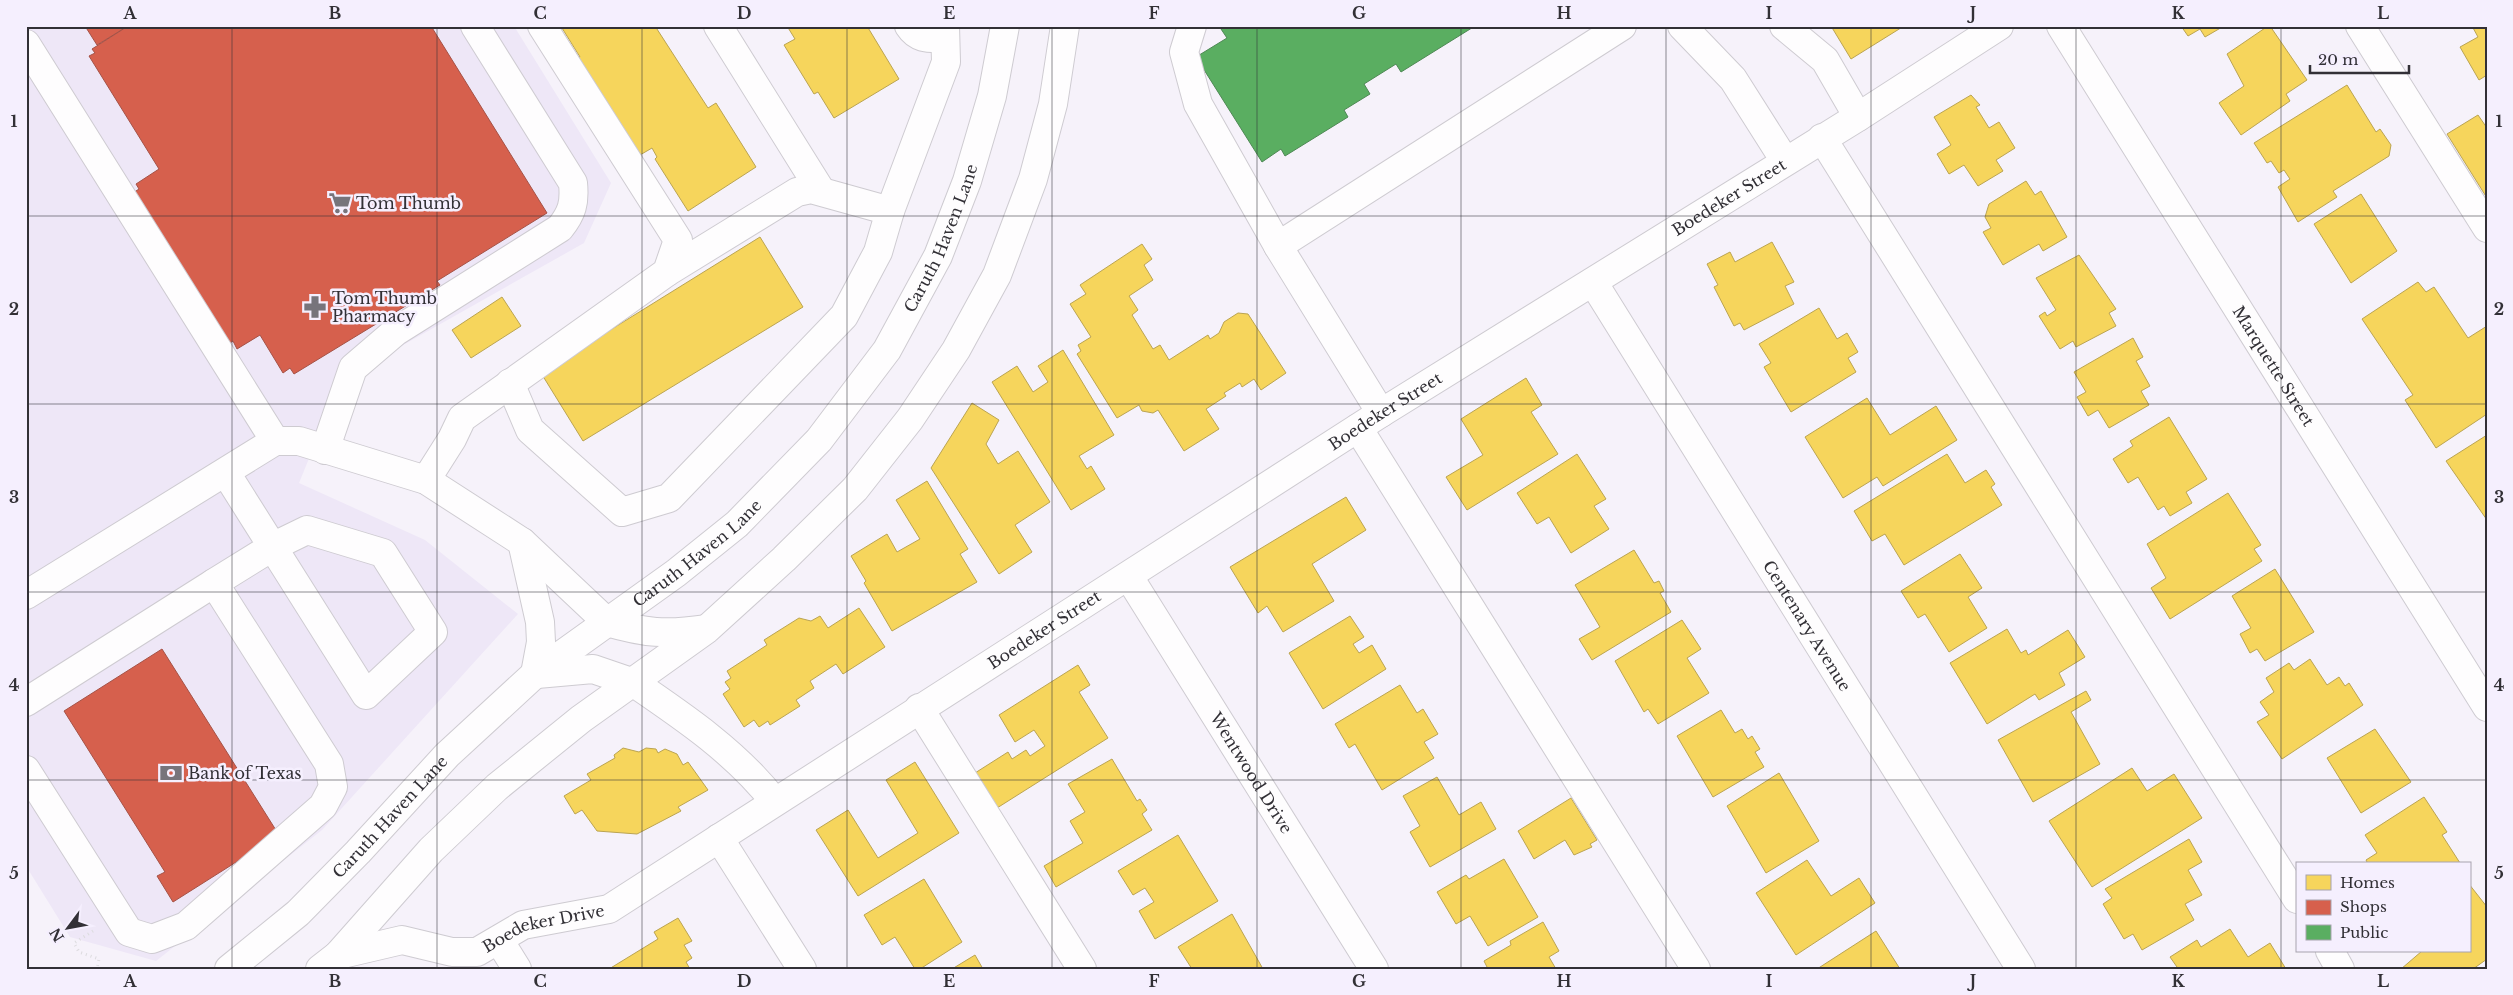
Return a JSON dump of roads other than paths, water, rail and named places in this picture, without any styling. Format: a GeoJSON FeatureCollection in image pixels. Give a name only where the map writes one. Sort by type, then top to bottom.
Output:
{"type":"FeatureCollection","features":[{"type":"Feature","properties":{"kind":"street"},"geometry":{"type":"LineString","coordinates":[[325,450],[353,368],[395,332],[560,228],[571,214],[575,199],[573,183],[474,26]]}},
{"type":"Feature","properties":{"kind":"street"},"geometry":{"type":"LineString","coordinates":[[542,26],[678,240],[667,272]]}},
{"type":"Feature","properties":{"kind":"street"},"geometry":{"type":"LineString","coordinates":[[718,26],[821,191]]}},
{"type":"Feature","properties":{"kind":"street"},"geometry":{"type":"LineString","coordinates":[[510,383],[530,430],[622,512],[669,498],[844,316],[878,252],[890,210],[946,62],[945,32],[923,38],[914,34],[909,26]]}},
{"type":"Feature","properties":{"kind":"street","name":"Caruth Haven Lane"},"geometry":{"type":"LineString","coordinates":[[229,969],[298,913],[358,852],[447,755],[535,674],[676,573],[737,524],[819,440],[888,350],[938,256],[967,181],[992,96],[1004,26]]}},
{"type":"Feature","properties":{"kind":"street"},"geometry":{"type":"LineString","coordinates":[[329,962],[431,850],[497,787],[581,719],[634,683],[707,629],[784,559],[855,488],[910,419],[956,350],[997,275],[1033,179],[1053,104],[1065,26]]}},
{"type":"Feature","properties":{"kind":"street"},"geometry":{"type":"LineString","coordinates":[[1192,26],[1184,52],[1198,104],[1278,246],[1381,413]]}},
{"type":"Feature","properties":{"kind":"street"},"geometry":{"type":"LineString","coordinates":[[1278,246],[1622,26]]}},
{"type":"Feature","properties":{"kind":"street"},"geometry":{"type":"LineString","coordinates":[[1682,26],[1733,79],[1785,161]]}},
{"type":"Feature","properties":{"kind":"street"},"geometry":{"type":"LineString","coordinates":[[1784,26],[1825,60],[1858,117]]}},
{"type":"Feature","properties":{"kind":"street","name":"Boedeker Street"},"geometry":{"type":"LineString","coordinates":[[774,802],[918,708],[1129,577],[1381,413],[1858,117],[1999,26]]}},
{"type":"Feature","properties":{"kind":"street","name":"Marquette Street"},"geometry":{"type":"LineString","coordinates":[[2061,26],[2487,707]]}},
{"type":"Feature","properties":{"kind":"street"},"geometry":{"type":"LineString","coordinates":[[2360,26],[2487,228]]}},
{"type":"Feature","properties":{"kind":"street"},"geometry":{"type":"LineString","coordinates":[[26,44],[275,441]]}},
{"type":"Feature","properties":{"kind":"street"},"geometry":{"type":"LineString","coordinates":[[1822,138],[2296,897]]}},
{"type":"Feature","properties":{"kind":"street"},"geometry":{"type":"LineString","coordinates":[[426,480],[452,439],[462,418],[667,272],[797,192],[811,189],[890,210]]}},
{"type":"Feature","properties":{"kind":"street","name":"Centenary Avenue"},"geometry":{"type":"LineString","coordinates":[[1593,282],[2021,969]]}},
{"type":"Feature","properties":{"kind":"street"},"geometry":{"type":"LineString","coordinates":[[1358,428],[1696,969]]}},
{"type":"Feature","properties":{"kind":"street"},"geometry":{"type":"LineString","coordinates":[[26,596],[275,441],[299,441],[426,480],[522,542],[607,622],[638,631],[671,634],[707,629]]}},
{"type":"Feature","properties":{"kind":"street"},"geometry":{"type":"LineString","coordinates":[[26,702],[272,547],[307,530],[383,553],[433,632],[366,695],[272,547],[226,473]]}},
{"type":"Feature","properties":{"kind":"street"},"geometry":{"type":"LineString","coordinates":[[522,542],[540,622],[540,642],[535,674],[594,668],[634,683],[726,751],[759,782],[774,802]]}},
{"type":"Feature","properties":{"kind":"street","name":"Wentwood Drive"},"geometry":{"type":"LineString","coordinates":[[1129,577],[1374,969]]}},
{"type":"Feature","properties":{"kind":"street"},"geometry":{"type":"LineString","coordinates":[[26,770],[128,932],[152,939],[186,926],[323,806],[333,787],[329,764],[214,584]]}},
{"type":"Feature","properties":{"kind":"street"},"geometry":{"type":"LineString","coordinates":[[581,719],[607,622]]}},
{"type":"Feature","properties":{"kind":"street"},"geometry":{"type":"LineString","coordinates":[[918,708],[1082,969]]}},
{"type":"Feature","properties":{"kind":"street","name":"Boedeker Drive"},"geometry":{"type":"LineString","coordinates":[[329,962],[402,940],[452,952],[488,954],[523,925],[609,909],[774,802]]}},
{"type":"Feature","properties":{"kind":"street"},"geometry":{"type":"LineString","coordinates":[[719,838],[802,969]]}},
{"type":"Feature","properties":{"kind":"street"},"geometry":{"type":"LineString","coordinates":[[2331,952],[2340,969]]}},
{"type":"Feature","properties":{"kind":"street"},"geometry":{"type":"LineString","coordinates":[[488,954],[517,969]]}},
{"type":"Feature","properties":{"kind":"place","name":"Tom Thumb"},"geometry":{"type":"Point","coordinates":[340,203]}},
{"type":"Feature","properties":{"kind":"place","name":"Tom Thumb Pharmacy"},"geometry":{"type":"Point","coordinates":[315,307]}},
{"type":"Feature","properties":{"kind":"place","name":"Bank of Texas"},"geometry":{"type":"Point","coordinates":[171,773]}}]}
